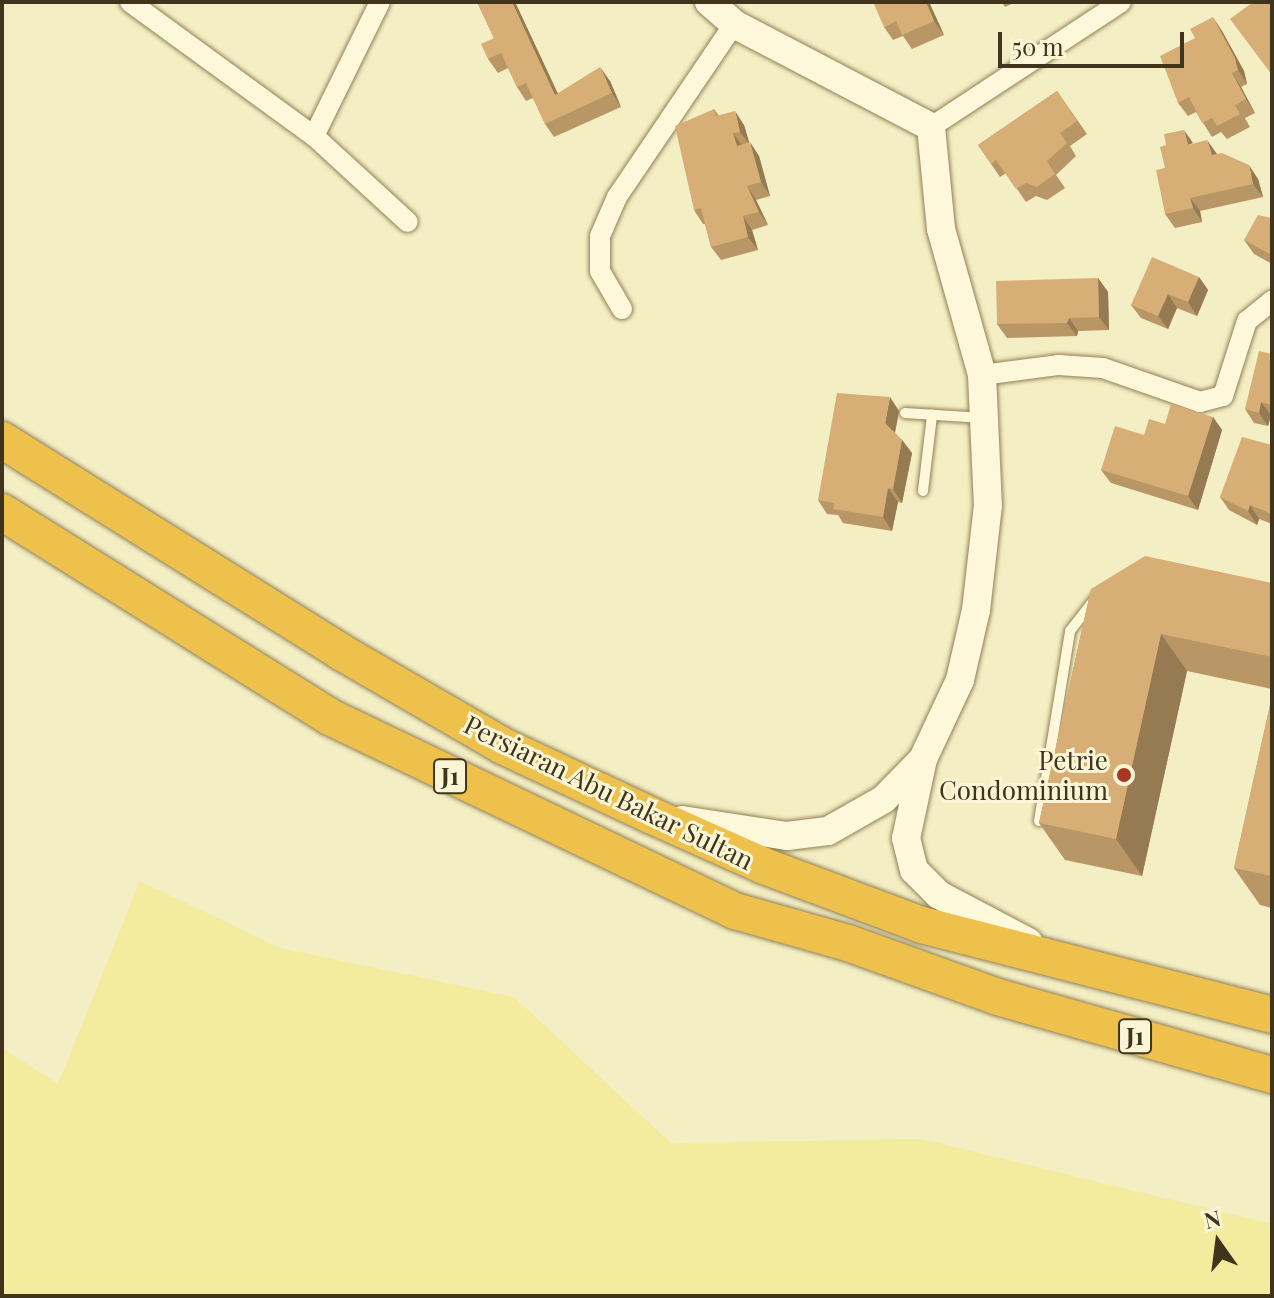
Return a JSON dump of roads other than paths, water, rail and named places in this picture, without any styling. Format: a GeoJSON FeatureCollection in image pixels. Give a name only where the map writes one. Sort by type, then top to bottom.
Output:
{"type":"FeatureCollection","features":[{"type":"Feature","properties":{"kind":"highway","name":"Persiaran Abu Bakar Sultan"},"geometry":{"type":"LineString","coordinates":[[2,440],[476,730],[650,815],[764,866],[922,925],[1075,967],[1272,1015]]}},
{"type":"Feature","properties":{"kind":"highway","name":"Persiaran Abu Bakar Sultan"},"geometry":{"type":"LineString","coordinates":[[2,512],[330,717],[735,911],[848,943],[998,997],[1272,1075]]}},
{"type":"Feature","properties":{"kind":"street"},"geometry":{"type":"LineString","coordinates":[[130,2],[314,136],[408,222]]}},
{"type":"Feature","properties":{"kind":"street"},"geometry":{"type":"LineString","coordinates":[[314,136],[380,2]]}},
{"type":"Feature","properties":{"kind":"street"},"geometry":{"type":"LineString","coordinates":[[709,2],[734,24],[931,127]]}},
{"type":"Feature","properties":{"kind":"street"},"geometry":{"type":"LineString","coordinates":[[931,127],[1121,2]]}},
{"type":"Feature","properties":{"kind":"street"},"geometry":{"type":"LineString","coordinates":[[622,309],[600,271],[600,236],[617,197],[734,24]]}},
{"type":"Feature","properties":{"kind":"street"},"geometry":{"type":"LineString","coordinates":[[931,127],[941,229],[982,375],[988,505],[976,610],[960,680],[923,759],[906,838],[914,870],[939,895],[1075,967]]}},
{"type":"Feature","properties":{"kind":"street"},"geometry":{"type":"LineString","coordinates":[[982,375],[1059,365],[1103,368],[1200,402],[1223,396],[1247,321],[1272,301]]}},
{"type":"Feature","properties":{"kind":"street"},"geometry":{"type":"LineString","coordinates":[[650,815],[787,836],[828,831],[884,799],[923,759]]}},
{"type":"Feature","properties":{"kind":"lane"},"geometry":{"type":"LineString","coordinates":[[905,413],[985,419]]}},
{"type":"Feature","properties":{"kind":"lane"},"geometry":{"type":"LineString","coordinates":[[923,491],[932,415]]}},
{"type":"Feature","properties":{"kind":"lane"},"geometry":{"type":"LineString","coordinates":[[1039,821],[1070,631],[1104,592]]}},
{"type":"Feature","properties":{"kind":"place","name":"Petrie Condominium"},"geometry":{"type":"Point","coordinates":[1124,775]}}]}
